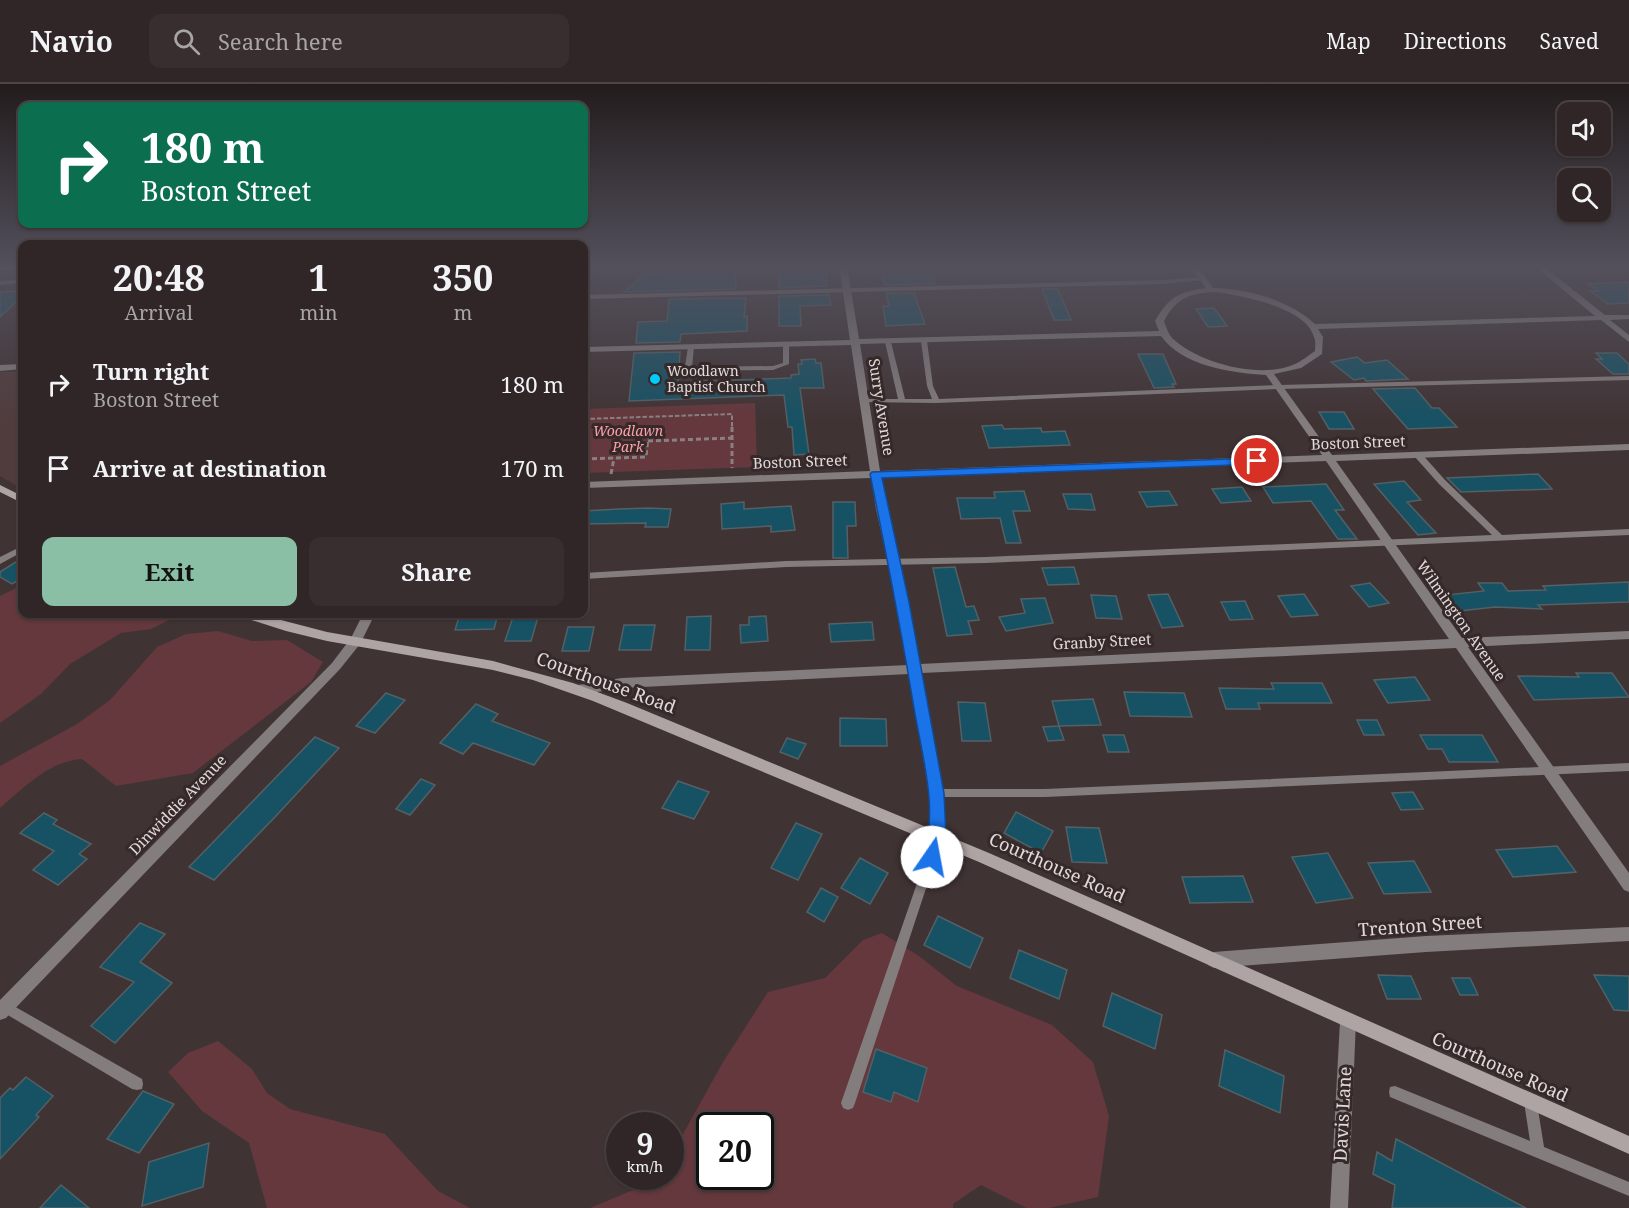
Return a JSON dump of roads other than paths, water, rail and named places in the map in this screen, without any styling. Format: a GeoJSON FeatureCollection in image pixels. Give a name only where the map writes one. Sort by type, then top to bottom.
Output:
{"type":"FeatureCollection","features":[{"type":"Feature","properties":{"kind":"street","name":"Surry Avenue"},"geometry":{"type":"LineString","coordinates":[[852,317],[876,474],[903,602],[936,793],[938,837]]}},
{"type":"Feature","properties":{"kind":"street"},"geometry":{"type":"LineString","coordinates":[[1159,317],[1162,333],[1176,347],[1198,359],[1236,370],[1269,373],[1286,371],[1312,359],[1319,352],[1321,345],[1313,327],[1300,317]]}},
{"type":"Feature","properties":{"kind":"street"},"geometry":{"type":"LineString","coordinates":[[1313,327],[1617,317]]}},
{"type":"Feature","properties":{"kind":"street"},"geometry":{"type":"LineString","coordinates":[[1602,318],[1629,339]]}},
{"type":"Feature","properties":{"kind":"street"},"geometry":{"type":"LineString","coordinates":[[588,350],[1162,333]]}},
{"type":"Feature","properties":{"kind":"street"},"geometry":{"type":"LineString","coordinates":[[0,368],[18,367]]}},
{"type":"Feature","properties":{"kind":"street","name":"Wilmington Avenue"},"geometry":{"type":"LineString","coordinates":[[1269,373],[1629,885]]}},
{"type":"Feature","properties":{"kind":"street","name":"Boston Street"},"geometry":{"type":"LineString","coordinates":[[588,484],[1629,447]]}},
{"type":"Feature","properties":{"kind":"street"},"geometry":{"type":"LineString","coordinates":[[0,488],[18,498]]}},
{"type":"Feature","properties":{"kind":"street","name":"Courthouse Road"},"geometry":{"type":"LineString","coordinates":[[257,618],[274,624],[356,641],[505,668],[578,690],[938,837],[1629,1145]]}},
{"type":"Feature","properties":{"kind":"street","name":"Dinwiddie Avenue"},"geometry":{"type":"LineString","coordinates":[[3,1009],[336,666],[356,641],[367,618]]}},
{"type":"Feature","properties":{"kind":"street","name":"Granby Street"},"geometry":{"type":"LineString","coordinates":[[578,690],[622,682],[1629,635]]}},
{"type":"Feature","properties":{"kind":"street","name":"Trenton Street"},"geometry":{"type":"LineString","coordinates":[[1214,960],[1629,934]]}},
{"type":"Feature","properties":{"kind":"street","name":"Davis Lane"},"geometry":{"type":"LineString","coordinates":[[1339,1208],[1348,1021]]}},
{"type":"Feature","properties":{"kind":"lane"},"geometry":{"type":"LineString","coordinates":[[924,341],[930,386],[936,401]]}},
{"type":"Feature","properties":{"kind":"lane"},"geometry":{"type":"LineString","coordinates":[[888,342],[902,401]]}},
{"type":"Feature","properties":{"kind":"lane"},"geometry":{"type":"LineString","coordinates":[[691,347],[688,367],[690,369],[762,368],[780,367],[786,364],[786,344]]}},
{"type":"Feature","properties":{"kind":"lane"},"geometry":{"type":"LineString","coordinates":[[864,401],[936,401],[1279,387],[1629,378]]}},
{"type":"Feature","properties":{"kind":"lane"},"geometry":{"type":"LineString","coordinates":[[1418,455],[1449,490],[1500,538]]}},
{"type":"Feature","properties":{"kind":"lane"},"geometry":{"type":"LineString","coordinates":[[588,576],[786,564],[894,563],[1629,532]]}},
{"type":"Feature","properties":{"kind":"lane"},"geometry":{"type":"LineString","coordinates":[[0,561],[18,551]]}},
{"type":"Feature","properties":{"kind":"lane"},"geometry":{"type":"LineString","coordinates":[[936,793],[1045,794],[1629,767]]}},
{"type":"Feature","properties":{"kind":"lane"},"geometry":{"type":"LineString","coordinates":[[848,1103],[938,837]]}},
{"type":"Feature","properties":{"kind":"lane"},"geometry":{"type":"LineString","coordinates":[[3,1009],[137,1084]]}},
{"type":"Feature","properties":{"kind":"lane"},"geometry":{"type":"LineString","coordinates":[[1395,1092],[1629,1189]]}},
{"type":"Feature","properties":{"kind":"lane"},"geometry":{"type":"LineString","coordinates":[[1531,1102],[1538,1151]]}},
{"type":"Feature","properties":{"kind":"place","name":"Woodlawn Baptist Church"},"geometry":{"type":"Point","coordinates":[655,379]}},
{"type":"Feature","properties":{"kind":"park label","name":"Woodlawn Park"},"geometry":{"type":"Point","coordinates":[628,440]}}]}
